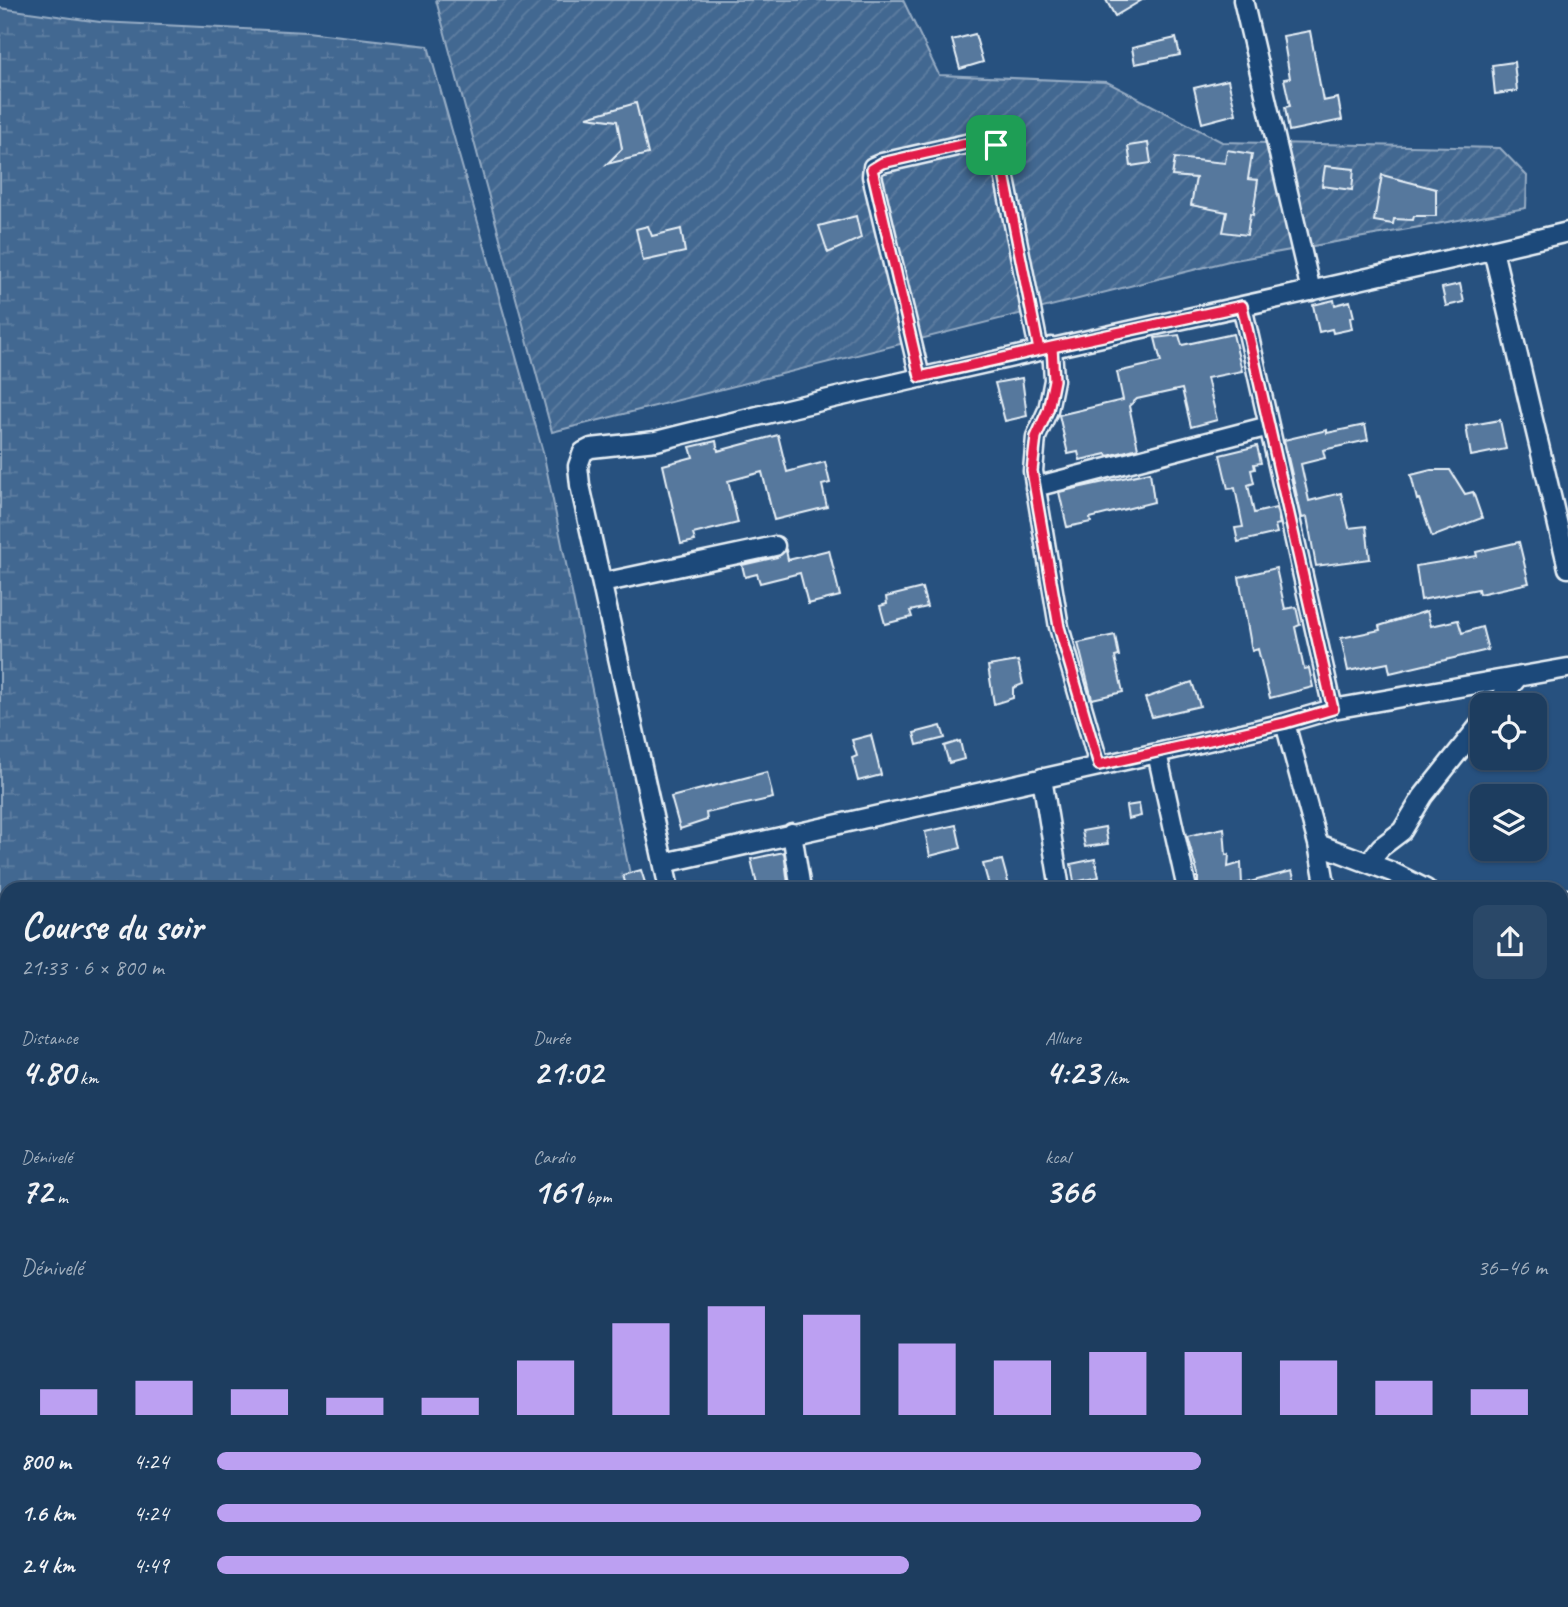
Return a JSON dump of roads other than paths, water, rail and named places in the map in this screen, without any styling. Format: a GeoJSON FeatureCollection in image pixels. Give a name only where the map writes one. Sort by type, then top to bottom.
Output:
{"type":"FeatureCollection","features":[{"type":"Feature","properties":{"kind":"street"},"geometry":{"type":"LineString","coordinates":[[1243,0],[1311,291]]}},
{"type":"Feature","properties":{"kind":"street"},"geometry":{"type":"LineString","coordinates":[[920,377],[872,176],[873,167],[986,141],[999,149],[1054,380],[1048,410],[1036,437],[1032,471],[1059,627],[1099,765]]}},
{"type":"Feature","properties":{"kind":"street"},"geometry":{"type":"LineString","coordinates":[[668,882],[580,485],[578,466],[583,452],[591,448],[656,441],[920,377],[1568,232]]}},
{"type":"Feature","properties":{"kind":"street"},"geometry":{"type":"LineString","coordinates":[[1493,250],[1568,568]]}},
{"type":"Feature","properties":{"kind":"street"},"geometry":{"type":"LineString","coordinates":[[1242,306],[1333,709]]}},
{"type":"Feature","properties":{"kind":"street"},"geometry":{"type":"LineString","coordinates":[[1035,487],[1269,426]]}},
{"type":"Feature","properties":{"kind":"street"},"geometry":{"type":"LineString","coordinates":[[603,583],[775,546]]}},
{"type":"Feature","properties":{"kind":"street"},"geometry":{"type":"LineString","coordinates":[[664,863],[1157,753],[1333,709],[1568,668]]}},
{"type":"Feature","properties":{"kind":"street"},"geometry":{"type":"LineString","coordinates":[[1505,693],[1518,677]]}},
{"type":"Feature","properties":{"kind":"street"},"geometry":{"type":"LineString","coordinates":[[1285,723],[1318,844],[1325,882]]}},
{"type":"Feature","properties":{"kind":"street"},"geometry":{"type":"LineString","coordinates":[[1368,863],[1381,847],[1402,831],[1423,796],[1470,737]]}},
{"type":"Feature","properties":{"kind":"street"},"geometry":{"type":"LineString","coordinates":[[1157,753],[1185,882]]}},
{"type":"Feature","properties":{"kind":"street"},"geometry":{"type":"LineString","coordinates":[[1042,778],[1059,882]]}},
{"type":"Feature","properties":{"kind":"street"},"geometry":{"type":"LineString","coordinates":[[792,833],[800,882]]}},
{"type":"Feature","properties":{"kind":"street"},"geometry":{"type":"LineString","coordinates":[[1318,844],[1412,882]]}}]}
